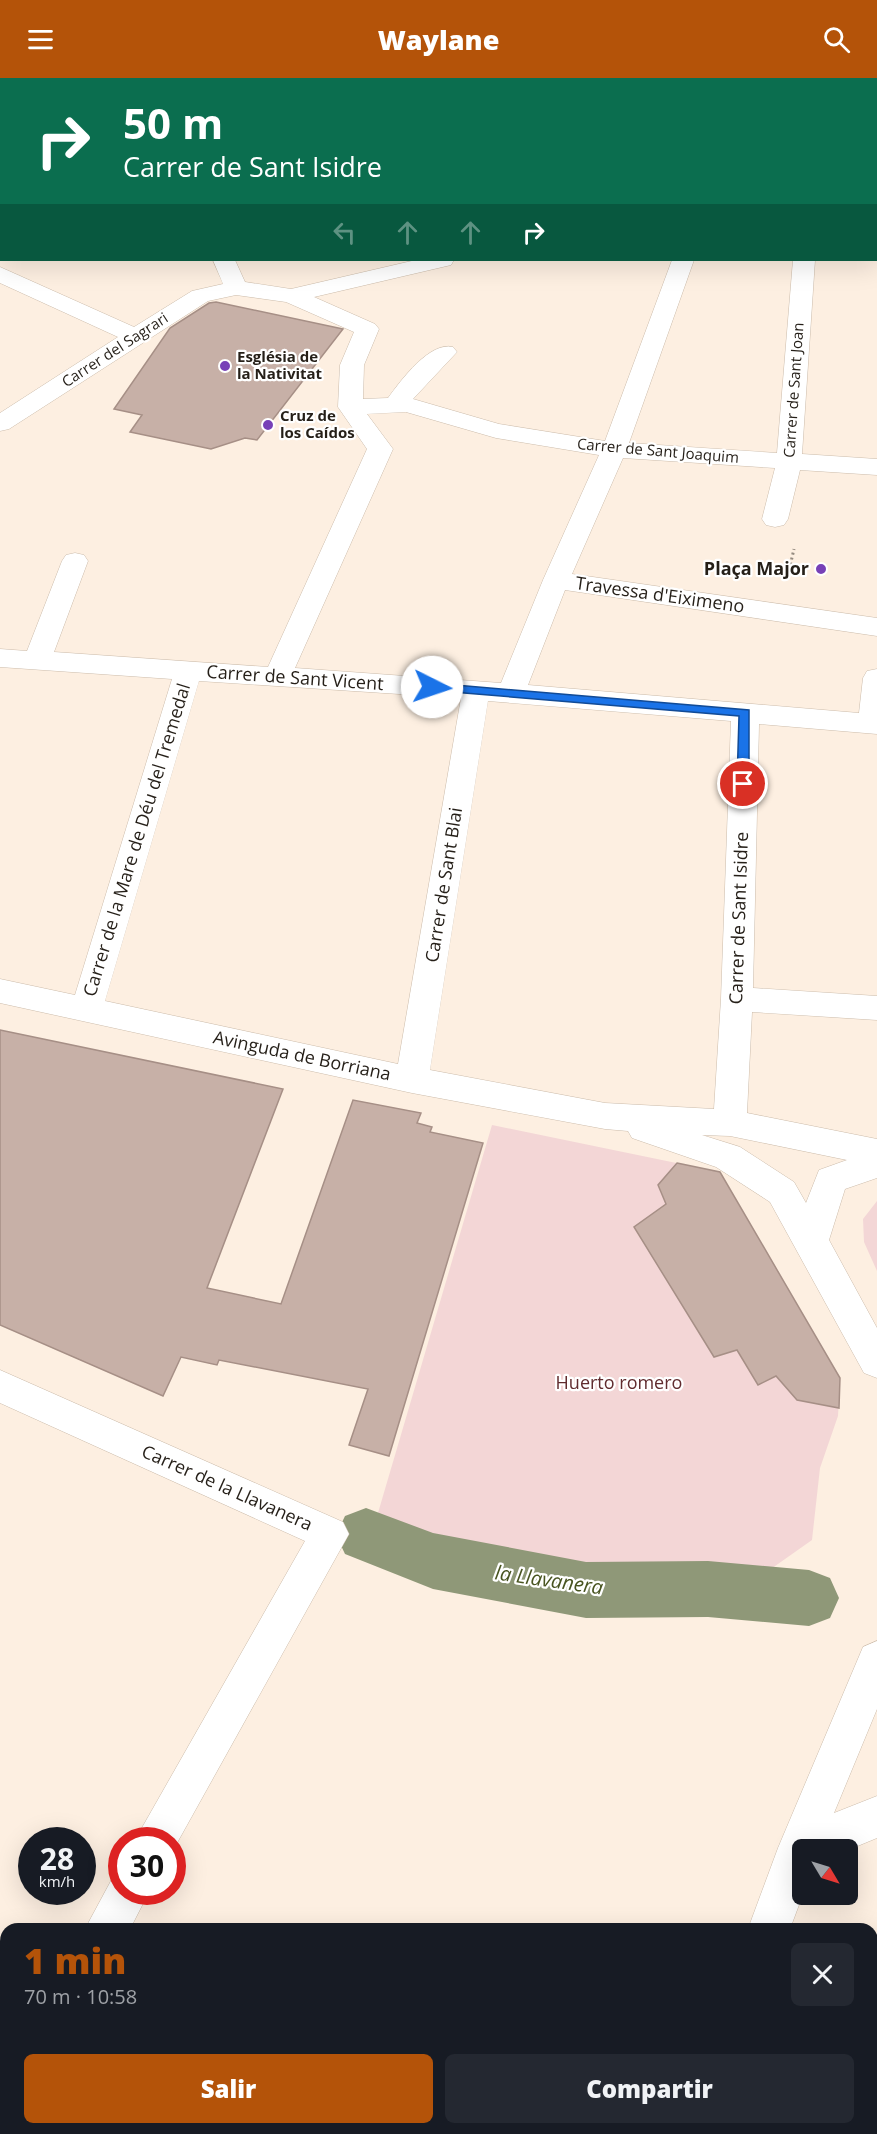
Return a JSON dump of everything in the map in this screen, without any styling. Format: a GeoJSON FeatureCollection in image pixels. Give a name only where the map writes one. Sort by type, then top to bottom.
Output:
{"type":"FeatureCollection","features":[{"type":"Feature","properties":{"kind":"street"},"geometry":{"type":"LineString","coordinates":[[224,261],[236,288],[291,296],[367,330],[352,365],[350,407],[380,449],[277,677]]}},
{"type":"Feature","properties":{"kind":"street"},"geometry":{"type":"LineString","coordinates":[[291,296],[439,261]]}},
{"type":"Feature","properties":{"kind":"street"},"geometry":{"type":"LineString","coordinates":[[512,693],[556,580],[614,450],[683,261]]}},
{"type":"Feature","properties":{"kind":"street","name":"Carrer de Sant Joan"},"geometry":{"type":"LineString","coordinates":[[775,519],[789,462],[804,261]]}},
{"type":"Feature","properties":{"kind":"street"},"geometry":{"type":"LineString","coordinates":[[0,274],[135,336]]}},
{"type":"Feature","properties":{"kind":"street","name":"Carrer del Sagrari"},"geometry":{"type":"LineString","coordinates":[[0,424],[200,296],[236,288]]}},
{"type":"Feature","properties":{"kind":"street"},"geometry":{"type":"LineString","coordinates":[[402,405],[411,384],[445,352]]}},
{"type":"Feature","properties":{"kind":"street","name":"Carrer de Sant Joaquim"},"geometry":{"type":"LineString","coordinates":[[350,407],[402,405],[496,431],[614,450],[877,467]]}},
{"type":"Feature","properties":{"kind":"street"},"geometry":{"type":"LineString","coordinates":[[37,661],[75,561]]}},
{"type":"Feature","properties":{"kind":"street","name":"Travessa d'Eiximeno"},"geometry":{"type":"LineString","coordinates":[[556,580],[772,611]]}},
{"type":"Feature","properties":{"kind":"street"},"geometry":{"type":"LineString","coordinates":[[772,611],[877,627]]}},
{"type":"Feature","properties":{"kind":"street","name":"Carrer de Sant Vicent"},"geometry":{"type":"LineString","coordinates":[[0,658],[476,690],[875,724]]}},
{"type":"Feature","properties":{"kind":"street","name":"Carrer de la Mare de Déu del Tremedal"},"geometry":{"type":"LineString","coordinates":[[87,1009],[188,671]]}},
{"type":"Feature","properties":{"kind":"street"},"geometry":{"type":"LineString","coordinates":[[875,724],[877,678]]}},
{"type":"Feature","properties":{"kind":"street","name":"Carrer de Sant Blai"},"geometry":{"type":"LineString","coordinates":[[412,1080],[476,690]]}},
{"type":"Feature","properties":{"kind":"street","name":"Carrer de Sant Isidre"},"geometry":{"type":"LineString","coordinates":[[730,1123],[737,999],[745,713]]}},
{"type":"Feature","properties":{"kind":"street","name":"Avinguda de Borriana"},"geometry":{"type":"LineString","coordinates":[[0,991],[412,1080],[605,1116],[730,1123],[877,1153]]}},
{"type":"Feature","properties":{"kind":"street"},"geometry":{"type":"LineString","coordinates":[[737,999],[877,1008]]}},
{"type":"Feature","properties":{"kind":"street","name":"Avinguda de Borriana"},"geometry":{"type":"LineString","coordinates":[[605,1116],[728,1157],[782,1192],[812,1241],[877,1362]]}},
{"type":"Feature","properties":{"kind":"street"},"geometry":{"type":"LineString","coordinates":[[812,1241],[831,1180],[877,1164]]}},
{"type":"Feature","properties":{"kind":"street","name":"Carrer de la Llavanera"},"geometry":{"type":"LineString","coordinates":[[0,1386],[330,1534],[163,1827]]}},
{"type":"Feature","properties":{"kind":"street"},"geometry":{"type":"LineString","coordinates":[[803,1839],[872,1701],[877,1660]]}},
{"type":"Feature","properties":{"kind":"street"},"geometry":{"type":"LineString","coordinates":[[822,1839],[877,1817]]}},
{"type":"Feature","properties":{"kind":"street"},"geometry":{"type":"LineString","coordinates":[[771,1923],[792,1867]]}},
{"type":"Feature","properties":{"kind":"street"},"geometry":{"type":"LineString","coordinates":[[110,1923],[120,1905]]}},
{"type":"Feature","properties":{"kind":"path"},"geometry":{"type":"LineString","coordinates":[[772,611],[794,547],[789,540]]}},
{"type":"Feature","properties":{"kind":"green space","name":"Huerto romero"},"geometry":{"type":"Polygon","coordinates":[[[492,1125],[720,1172],[840,1378],[838,1416],[820,1468],[812,1540],[751,1583],[682,1568],[609,1581],[583,1578],[373,1530],[492,1125]]]}},
{"type":"Feature","properties":{"kind":"green space"},"geometry":{"type":"Polygon","coordinates":[[[877,1201],[877,1271],[864,1242],[863,1219],[877,1201]]]}},
{"type":"Feature","properties":{"kind":"building"},"geometry":{"type":"Polygon","coordinates":[[[216,302],[343,329],[257,440],[245,438],[211,449],[130,432],[142,415],[114,409],[170,328],[209,303],[216,302]]]}},
{"type":"Feature","properties":{"kind":"building"},"geometry":{"type":"Polygon","coordinates":[[[0,1030],[283,1089],[207,1288],[281,1304],[353,1100],[421,1113],[417,1123],[432,1127],[430,1132],[483,1143],[389,1456],[349,1445],[368,1389],[219,1360],[217,1365],[181,1357],[163,1396],[0,1325],[0,1030]]]}},
{"type":"Feature","properties":{"kind":"building"},"geometry":{"type":"Polygon","coordinates":[[[677,1163],[720,1172],[840,1378],[839,1408],[797,1400],[776,1376],[758,1385],[737,1350],[714,1357],[634,1227],[666,1204],[658,1185],[677,1163]]]}},
{"type":"Feature","properties":{"kind":"waterway","name":"la Llavanera"},"geometry":{"type":"LineString","coordinates":[[366,1535],[433,1561],[586,1590],[708,1589],[809,1598]]}},
{"type":"Feature","properties":{"kind":"place","name":"Església de la Nativitat"},"geometry":{"type":"Point","coordinates":[225,366]}},
{"type":"Feature","properties":{"kind":"place","name":"Cruz de los Caídos"},"geometry":{"type":"Point","coordinates":[268,425]}},
{"type":"Feature","properties":{"kind":"place","name":"Plaça Major"},"geometry":{"type":"Point","coordinates":[821,569]}},
{"type":"Feature","properties":{"kind":"route"},"geometry":{"type":"LineString","coordinates":[[432,687],[745,713],[743,784]]}}]}
